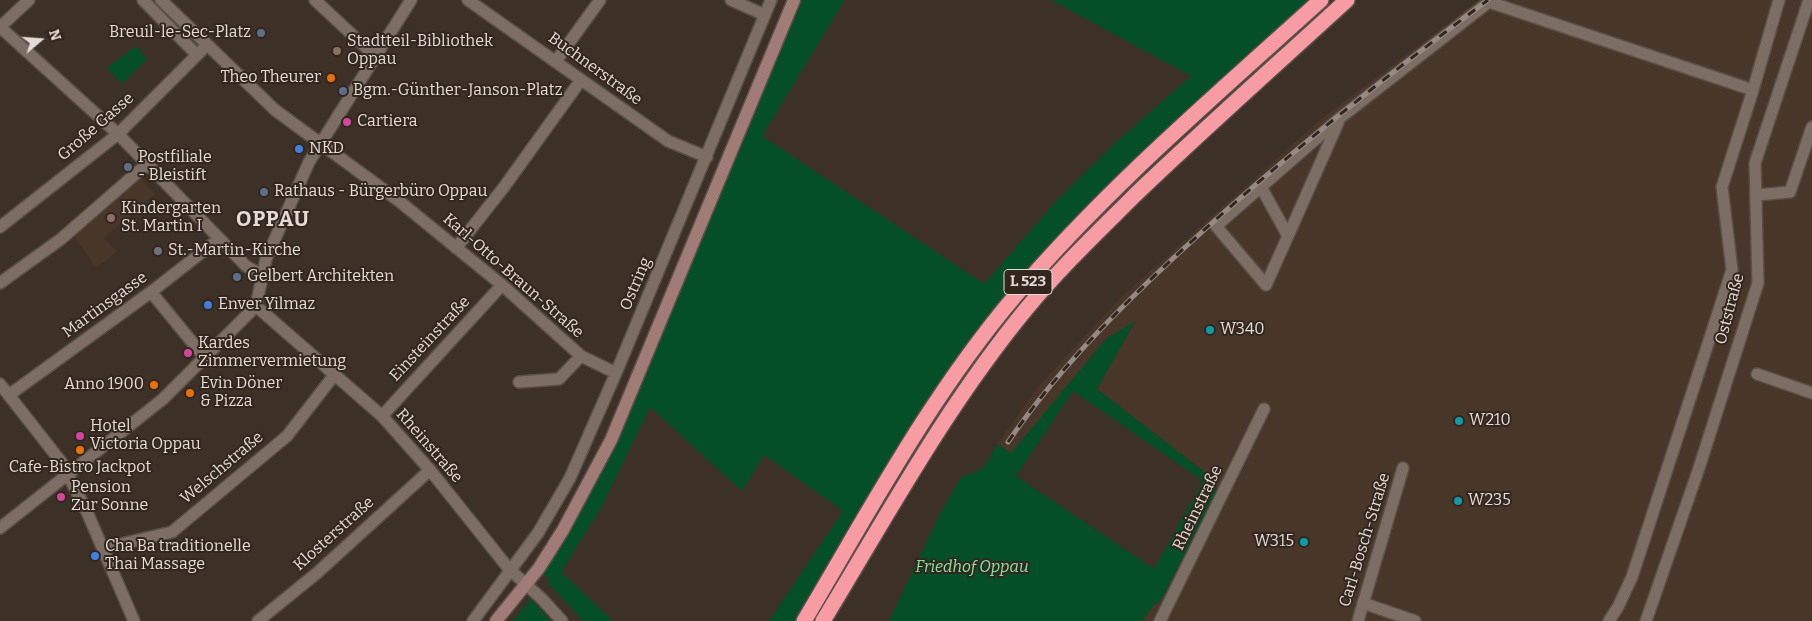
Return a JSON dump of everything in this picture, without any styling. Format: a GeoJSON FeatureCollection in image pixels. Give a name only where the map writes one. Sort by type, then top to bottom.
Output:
{"type":"FeatureCollection","features":[{"type":"Feature","properties":{"kind":"highway","name":"L 523"},"geometry":{"type":"LineString","coordinates":[[804,621],[923,421],[968,356],[1015,297],[1065,240],[1112,193],[1321,0]]}},
{"type":"Feature","properties":{"kind":"highway","name":"L 523"},"geometry":{"type":"LineString","coordinates":[[823,621],[937,430],[981,366],[1028,307],[1079,250],[1172,160],[1347,0]]}},
{"type":"Feature","properties":{"kind":"street"},"geometry":{"type":"LineString","coordinates":[[29,0],[0,27],[118,134],[246,266],[262,275]]}},
{"type":"Feature","properties":{"kind":"street"},"geometry":{"type":"LineString","coordinates":[[143,0],[197,55]]}},
{"type":"Feature","properties":{"kind":"street","name":"Karl-Otto-Braun-Straße"},"geometry":{"type":"LineString","coordinates":[[161,0],[275,110],[399,201],[502,285],[581,356],[616,373]]}},
{"type":"Feature","properties":{"kind":"street"},"geometry":{"type":"LineString","coordinates":[[315,0],[376,56]]}},
{"type":"Feature","properties":{"kind":"street"},"geometry":{"type":"LineString","coordinates":[[0,528],[163,399],[206,359],[256,306],[266,259],[320,144],[411,0]]}},
{"type":"Feature","properties":{"kind":"street","name":"Buchnerstraße"},"geometry":{"type":"LineString","coordinates":[[468,0],[668,141],[706,157]]}},
{"type":"Feature","properties":{"kind":"street"},"geometry":{"type":"LineString","coordinates":[[556,61],[600,0]]}},
{"type":"Feature","properties":{"kind":"street"},"geometry":{"type":"LineString","coordinates":[[731,0],[765,15]]}},
{"type":"Feature","properties":{"kind":"street","name":"Ostring"},"geometry":{"type":"LineString","coordinates":[[473,621],[500,587],[509,569],[538,533],[570,478],[616,373],[771,0]]}},
{"type":"Feature","properties":{"kind":"street"},"geometry":{"type":"LineString","coordinates":[[496,621],[526,584],[563,530],[611,440],[794,0]]}},
{"type":"Feature","properties":{"kind":"street"},"geometry":{"type":"LineString","coordinates":[[1609,621],[1618,608],[1632,577],[1732,270],[1722,187],[1779,0]]}},
{"type":"Feature","properties":{"kind":"street","name":"Oststraße"},"geometry":{"type":"LineString","coordinates":[[1646,621],[1699,468],[1758,283],[1755,163],[1808,0]]}},
{"type":"Feature","properties":{"kind":"street"},"geometry":{"type":"LineString","coordinates":[[1340,118],[1266,285],[1216,226],[1340,118],[1489,2],[1753,90]]}},
{"type":"Feature","properties":{"kind":"street","name":"Große Gasse"},"geometry":{"type":"LineString","coordinates":[[0,228],[118,134],[207,45]]}},
{"type":"Feature","properties":{"kind":"street"},"geometry":{"type":"LineString","coordinates":[[456,248],[504,187],[581,80]]}},
{"type":"Feature","properties":{"kind":"street"},"geometry":{"type":"LineString","coordinates":[[1756,195],[1790,192],[1808,148],[1812,127]]}},
{"type":"Feature","properties":{"kind":"street"},"geometry":{"type":"LineString","coordinates":[[0,283],[62,239],[146,164]]}},
{"type":"Feature","properties":{"kind":"street"},"geometry":{"type":"LineString","coordinates":[[1261,187],[1288,236]]}},
{"type":"Feature","properties":{"kind":"street","name":"Martinsgasse"},"geometry":{"type":"LineString","coordinates":[[9,394],[151,292],[219,239]]}},
{"type":"Feature","properties":{"kind":"street","name":"Einsteinstraße"},"geometry":{"type":"LineString","coordinates":[[382,416],[502,285]]}},
{"type":"Feature","properties":{"kind":"street"},"geometry":{"type":"LineString","coordinates":[[151,292],[206,359]]}},
{"type":"Feature","properties":{"kind":"street","name":"Rheinstraße"},"geometry":{"type":"LineString","coordinates":[[256,306],[382,416],[430,470],[509,569],[562,621]]}},
{"type":"Feature","properties":{"kind":"street"},"geometry":{"type":"LineString","coordinates":[[519,382],[559,379],[581,356]]}},
{"type":"Feature","properties":{"kind":"street","name":"Welschstraße"},"geometry":{"type":"LineString","coordinates":[[104,548],[172,532],[287,436],[335,374]]}},
{"type":"Feature","properties":{"kind":"street"},"geometry":{"type":"LineString","coordinates":[[1757,374],[1812,393]]}},
{"type":"Feature","properties":{"kind":"street"},"geometry":{"type":"LineString","coordinates":[[0,384],[62,463],[104,548],[134,621]]}},
{"type":"Feature","properties":{"kind":"street","name":"Rheinstraße"},"geometry":{"type":"LineString","coordinates":[[1160,621],[1264,409]]}},
{"type":"Feature","properties":{"kind":"street","name":"Carl-Bosch-Straße"},"geometry":{"type":"LineString","coordinates":[[1358,621],[1403,468]]}},
{"type":"Feature","properties":{"kind":"street","name":"Klosterstraße"},"geometry":{"type":"LineString","coordinates":[[258,621],[317,573],[430,470]]}},
{"type":"Feature","properties":{"kind":"street"},"geometry":{"type":"LineString","coordinates":[[1363,603],[1415,621]]}},
{"type":"Feature","properties":{"kind":"shaded area"},"geometry":{"type":"Polygon","coordinates":[[[1479,0],[1812,0],[1812,621],[1142,621],[1153,606],[1161,600],[1217,491],[1211,477],[1097,389],[1135,322],[1106,339],[1011,454],[997,444],[1038,387],[1119,299],[1321,119],[1479,0]]]}},
{"type":"Feature","properties":{"kind":"shaded area","name":"Kindergarten St. Martin I"},"geometry":{"type":"Polygon","coordinates":[[[139,177],[155,194],[104,238],[117,252],[96,268],[74,236],[139,177]]]}},
{"type":"Feature","properties":{"kind":"green space"},"geometry":{"type":"Polygon","coordinates":[[[800,0],[845,0],[762,136],[984,284],[1058,199],[1114,144],[1191,76],[1051,0],[1310,0],[1064,232],[855,520],[795,621],[769,621],[843,511],[764,455],[742,491],[650,407],[602,506],[561,572],[613,621],[583,621],[548,583],[550,580],[542,573],[574,524],[636,399],[800,0]]]}},
{"type":"Feature","properties":{"kind":"green space"},"geometry":{"type":"Polygon","coordinates":[[[136,46],[147,59],[122,84],[107,68],[136,46]]]}},
{"type":"Feature","properties":{"kind":"green space","name":"Friedhof Oppau"},"geometry":{"type":"Polygon","coordinates":[[[1135,321],[1097,389],[1211,477],[1217,490],[1161,600],[1153,606],[1142,621],[889,621],[940,513],[962,476],[981,469],[988,461],[997,444],[1011,453],[1106,339],[1135,321]],[[1073,391],[1016,476],[1154,569],[1203,481],[1073,391]]]}},
{"type":"Feature","properties":{"kind":"green space"},"geometry":{"type":"Polygon","coordinates":[[[531,599],[551,621],[513,621],[531,599]]]}},
{"type":"Feature","properties":{"kind":"railway"},"geometry":{"type":"LineString","coordinates":[[1008,442],[1075,357],[1124,305],[1176,255],[1307,141],[1488,0]]}},
{"type":"Feature","properties":{"kind":"place","name":"Breuil-le-Sec-Platz"},"geometry":{"type":"Point","coordinates":[261,33]}},
{"type":"Feature","properties":{"kind":"place","name":"Stadtteil-Bibliothek Oppau"},"geometry":{"type":"Point","coordinates":[337,51]}},
{"type":"Feature","properties":{"kind":"place","name":"Theo Theurer"},"geometry":{"type":"Point","coordinates":[331,78]}},
{"type":"Feature","properties":{"kind":"place","name":"Bgm.-Günther-Janson-Platz"},"geometry":{"type":"Point","coordinates":[343,91]}},
{"type":"Feature","properties":{"kind":"place","name":"Cartiera"},"geometry":{"type":"Point","coordinates":[347,122]}},
{"type":"Feature","properties":{"kind":"place","name":"NKD"},"geometry":{"type":"Point","coordinates":[299,149]}},
{"type":"Feature","properties":{"kind":"place","name":"Postfiliale - Bleistift"},"geometry":{"type":"Point","coordinates":[128,167]}},
{"type":"Feature","properties":{"kind":"place","name":"Rathaus - Bürgerbüro Oppau"},"geometry":{"type":"Point","coordinates":[264,192]}},
{"type":"Feature","properties":{"kind":"place","name":"Kindergarten St. Martin I"},"geometry":{"type":"Point","coordinates":[111,218]}},
{"type":"Feature","properties":{"kind":"place","name":"St.-Martin-Kirche"},"geometry":{"type":"Point","coordinates":[158,251]}},
{"type":"Feature","properties":{"kind":"place","name":"Gelbert Architekten"},"geometry":{"type":"Point","coordinates":[237,277]}},
{"type":"Feature","properties":{"kind":"place","name":"Enver Yilmaz"},"geometry":{"type":"Point","coordinates":[208,305]}},
{"type":"Feature","properties":{"kind":"place","name":"W340"},"geometry":{"type":"Point","coordinates":[1210,330]}},
{"type":"Feature","properties":{"kind":"place","name":"Kardes Zimmervermietung"},"geometry":{"type":"Point","coordinates":[188,353]}},
{"type":"Feature","properties":{"kind":"place","name":"Anno 1900"},"geometry":{"type":"Point","coordinates":[154,385]}},
{"type":"Feature","properties":{"kind":"place","name":"Evin Döner & Pizza"},"geometry":{"type":"Point","coordinates":[190,393]}},
{"type":"Feature","properties":{"kind":"place","name":"W210"},"geometry":{"type":"Point","coordinates":[1459,421]}},
{"type":"Feature","properties":{"kind":"place","name":"Hotel Victoria Oppau"},"geometry":{"type":"Point","coordinates":[80,436]}},
{"type":"Feature","properties":{"kind":"place","name":"Cafe-Bistro Jackpot"},"geometry":{"type":"Point","coordinates":[80,450]}},
{"type":"Feature","properties":{"kind":"place","name":"Pension Zur Sonne"},"geometry":{"type":"Point","coordinates":[61,497]}},
{"type":"Feature","properties":{"kind":"place","name":"W235"},"geometry":{"type":"Point","coordinates":[1458,501]}},
{"type":"Feature","properties":{"kind":"place","name":"W315"},"geometry":{"type":"Point","coordinates":[1304,542]}},
{"type":"Feature","properties":{"kind":"place","name":"Cha Ba traditionelle Thai Massage"},"geometry":{"type":"Point","coordinates":[95,556]}},
{"type":"Feature","properties":{"kind":"district","name":"OPPAU"},"geometry":{"type":"Point","coordinates":[273,220]}}]}
